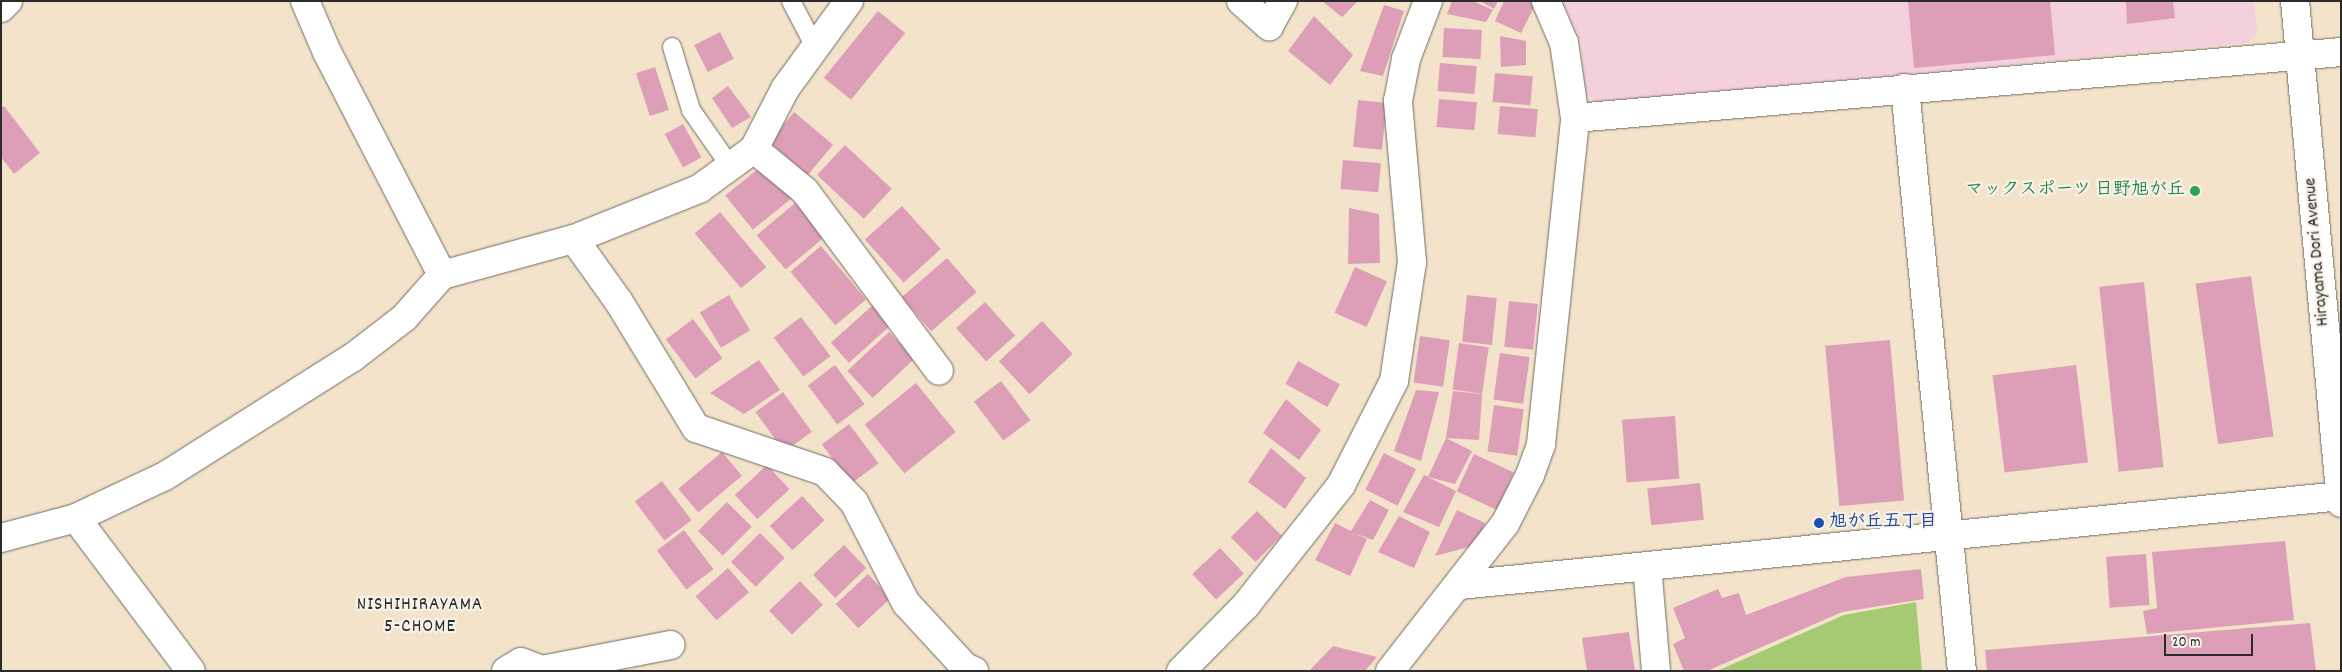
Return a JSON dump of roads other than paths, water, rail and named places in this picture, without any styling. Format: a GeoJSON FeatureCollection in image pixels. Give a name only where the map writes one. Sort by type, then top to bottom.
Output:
{"type":"FeatureCollection","features":[{"type":"Feature","properties":{"kind":"street"},"geometry":{"type":"LineString","coordinates":[[1,8],[8,1]]}},
{"type":"Feature","properties":{"kind":"street"},"geometry":{"type":"LineString","coordinates":[[304,1],[327,52],[442,275]]}},
{"type":"Feature","properties":{"kind":"street"},"geometry":{"type":"LineString","coordinates":[[1,538],[76,518],[166,476],[352,358],[404,318],[442,275],[574,239],[699,189],[754,149],[785,89],[849,1]]}},
{"type":"Feature","properties":{"kind":"street"},"geometry":{"type":"LineString","coordinates":[[1241,1],[1269,26],[1283,1]]}},
{"type":"Feature","properties":{"kind":"street"},"geometry":{"type":"LineString","coordinates":[[1181,671],[1246,605],[1340,485],[1394,381],[1412,262],[1398,101],[1406,59],[1428,1]]}},
{"type":"Feature","properties":{"kind":"street"},"geometry":{"type":"LineString","coordinates":[[1390,671],[1460,585],[1505,524],[1530,475],[1541,444],[1575,118],[1564,43],[1546,1]]}},
{"type":"Feature","properties":{"kind":"street","name":"Hirayama Dori Avenue"},"geometry":{"type":"LineString","coordinates":[[2295,1],[2341,503]]}},
{"type":"Feature","properties":{"kind":"street"},"geometry":{"type":"LineString","coordinates":[[1575,118],[1905,88],[2132,72],[2300,54],[2341,52]]}},
{"type":"Feature","properties":{"kind":"street"},"geometry":{"type":"LineString","coordinates":[[1905,88],[1962,671]]}},
{"type":"Feature","properties":{"kind":"street"},"geometry":{"type":"LineString","coordinates":[[754,149],[805,191],[939,371]]}},
{"type":"Feature","properties":{"kind":"street"},"geometry":{"type":"LineString","coordinates":[[574,239],[619,302],[696,428],[825,472],[854,502],[906,603],[964,667],[974,671]]}},
{"type":"Feature","properties":{"kind":"street"},"geometry":{"type":"LineString","coordinates":[[1460,585],[2340,496]]}},
{"type":"Feature","properties":{"kind":"street"},"geometry":{"type":"LineString","coordinates":[[76,518],[190,671]]}},
{"type":"Feature","properties":{"kind":"street"},"geometry":{"type":"LineString","coordinates":[[1647,566],[1656,671]]}},
{"type":"Feature","properties":{"kind":"street"},"geometry":{"type":"LineString","coordinates":[[506,671],[521,662],[542,670],[671,645]]}},
{"type":"Feature","properties":{"kind":"lane"},"geometry":{"type":"LineString","coordinates":[[791,1],[816,47]]}},
{"type":"Feature","properties":{"kind":"lane"},"geometry":{"type":"LineString","coordinates":[[672,47],[691,110],[730,166]]}},
{"type":"Feature","properties":{"kind":"place","name":"マックスポーツ 日野旭が丘"},"geometry":{"type":"Point","coordinates":[2195,191]}},
{"type":"Feature","properties":{"kind":"place","name":"旭が丘五丁目"},"geometry":{"type":"Point","coordinates":[1819,523]}},
{"type":"Feature","properties":{"kind":"district","name":"NISHIHIRAYAMA 5-CHOME"},"geometry":{"type":"Point","coordinates":[420,617]}}]}
